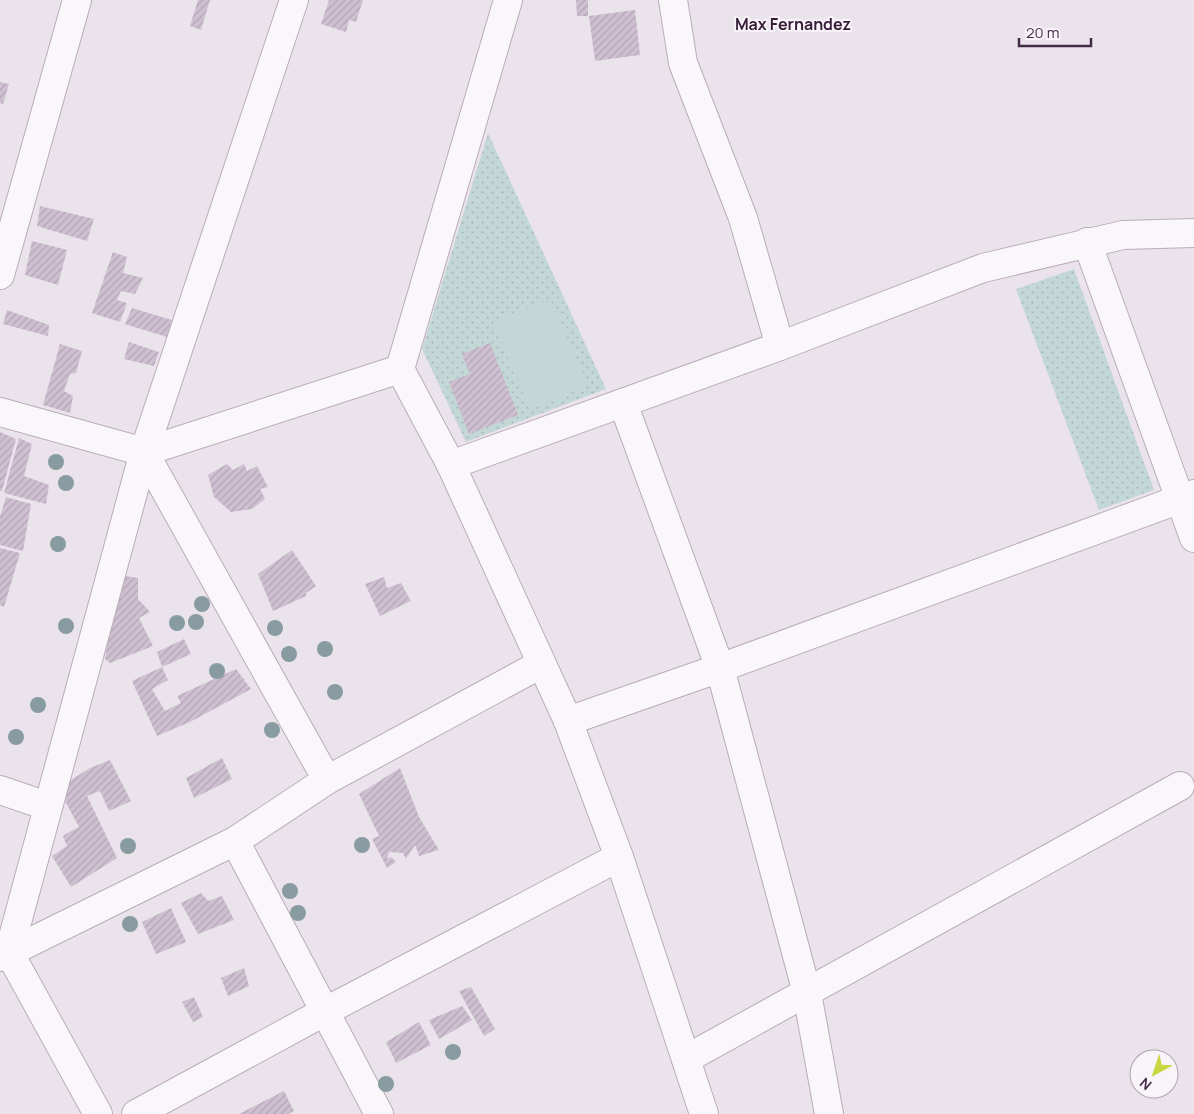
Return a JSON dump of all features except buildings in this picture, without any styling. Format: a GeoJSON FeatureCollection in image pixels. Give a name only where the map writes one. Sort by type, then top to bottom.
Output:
{"type":"FeatureCollection","features":[{"type":"Feature","properties":{"kind":"street"},"geometry":{"type":"LineString","coordinates":[[0,275],[77,0]]}},
{"type":"Feature","properties":{"kind":"street"},"geometry":{"type":"LineString","coordinates":[[98,1114],[5,954],[144,452],[294,0]]}},
{"type":"Feature","properties":{"kind":"street"},"geometry":{"type":"LineString","coordinates":[[508,0],[400,369],[451,465],[568,720],[619,857],[704,1114]]}},
{"type":"Feature","properties":{"kind":"street"},"geometry":{"type":"LineString","coordinates":[[673,0],[684,63],[743,218],[780,346]]}},
{"type":"Feature","properties":{"kind":"street"},"geometry":{"type":"LineString","coordinates":[[451,465],[780,346],[983,268],[1123,235],[1194,232]]}},
{"type":"Feature","properties":{"kind":"street"},"geometry":{"type":"LineString","coordinates":[[1087,242],[1186,496],[1194,538]]}},
{"type":"Feature","properties":{"kind":"street"},"geometry":{"type":"LineString","coordinates":[[0,412],[144,452],[400,369]]}},
{"type":"Feature","properties":{"kind":"street"},"geometry":{"type":"LineString","coordinates":[[624,403],[720,668],[806,992],[829,1114]]}},
{"type":"Feature","properties":{"kind":"street"},"geometry":{"type":"LineString","coordinates":[[144,452],[327,780]]}},
{"type":"Feature","properties":{"kind":"street"},"geometry":{"type":"LineString","coordinates":[[568,720],[720,668],[1186,496]]}},
{"type":"Feature","properties":{"kind":"street"},"geometry":{"type":"LineString","coordinates":[[5,954],[235,841],[327,780],[541,664]]}},
{"type":"Feature","properties":{"kind":"street"},"geometry":{"type":"LineString","coordinates":[[686,1059],[1180,786]]}},
{"type":"Feature","properties":{"kind":"street"},"geometry":{"type":"LineString","coordinates":[[0,790],[47,806]]}},
{"type":"Feature","properties":{"kind":"street"},"geometry":{"type":"LineString","coordinates":[[235,841],[379,1114]]}},
{"type":"Feature","properties":{"kind":"street"},"geometry":{"type":"LineString","coordinates":[[136,1114],[324,1012],[619,857]]}},
{"type":"Feature","properties":{"kind":"shaded area"},"geometry":{"type":"Polygon","coordinates":[[[488,133],[606,389],[466,442],[422,349],[488,133]]]}},
{"type":"Feature","properties":{"kind":"shaded area"},"geometry":{"type":"Polygon","coordinates":[[[1074,269],[1154,490],[1099,510],[1016,289],[1074,269]]]}},
{"type":"Feature","properties":{"kind":"shaded area"},"geometry":{"type":"Polygon","coordinates":[[[550,298],[588,385],[530,410],[493,322],[550,298]]]}},
{"type":"Feature","properties":{"kind":"district","name":"Max Fernandez"},"geometry":{"type":"Point","coordinates":[793,24]}}]}
